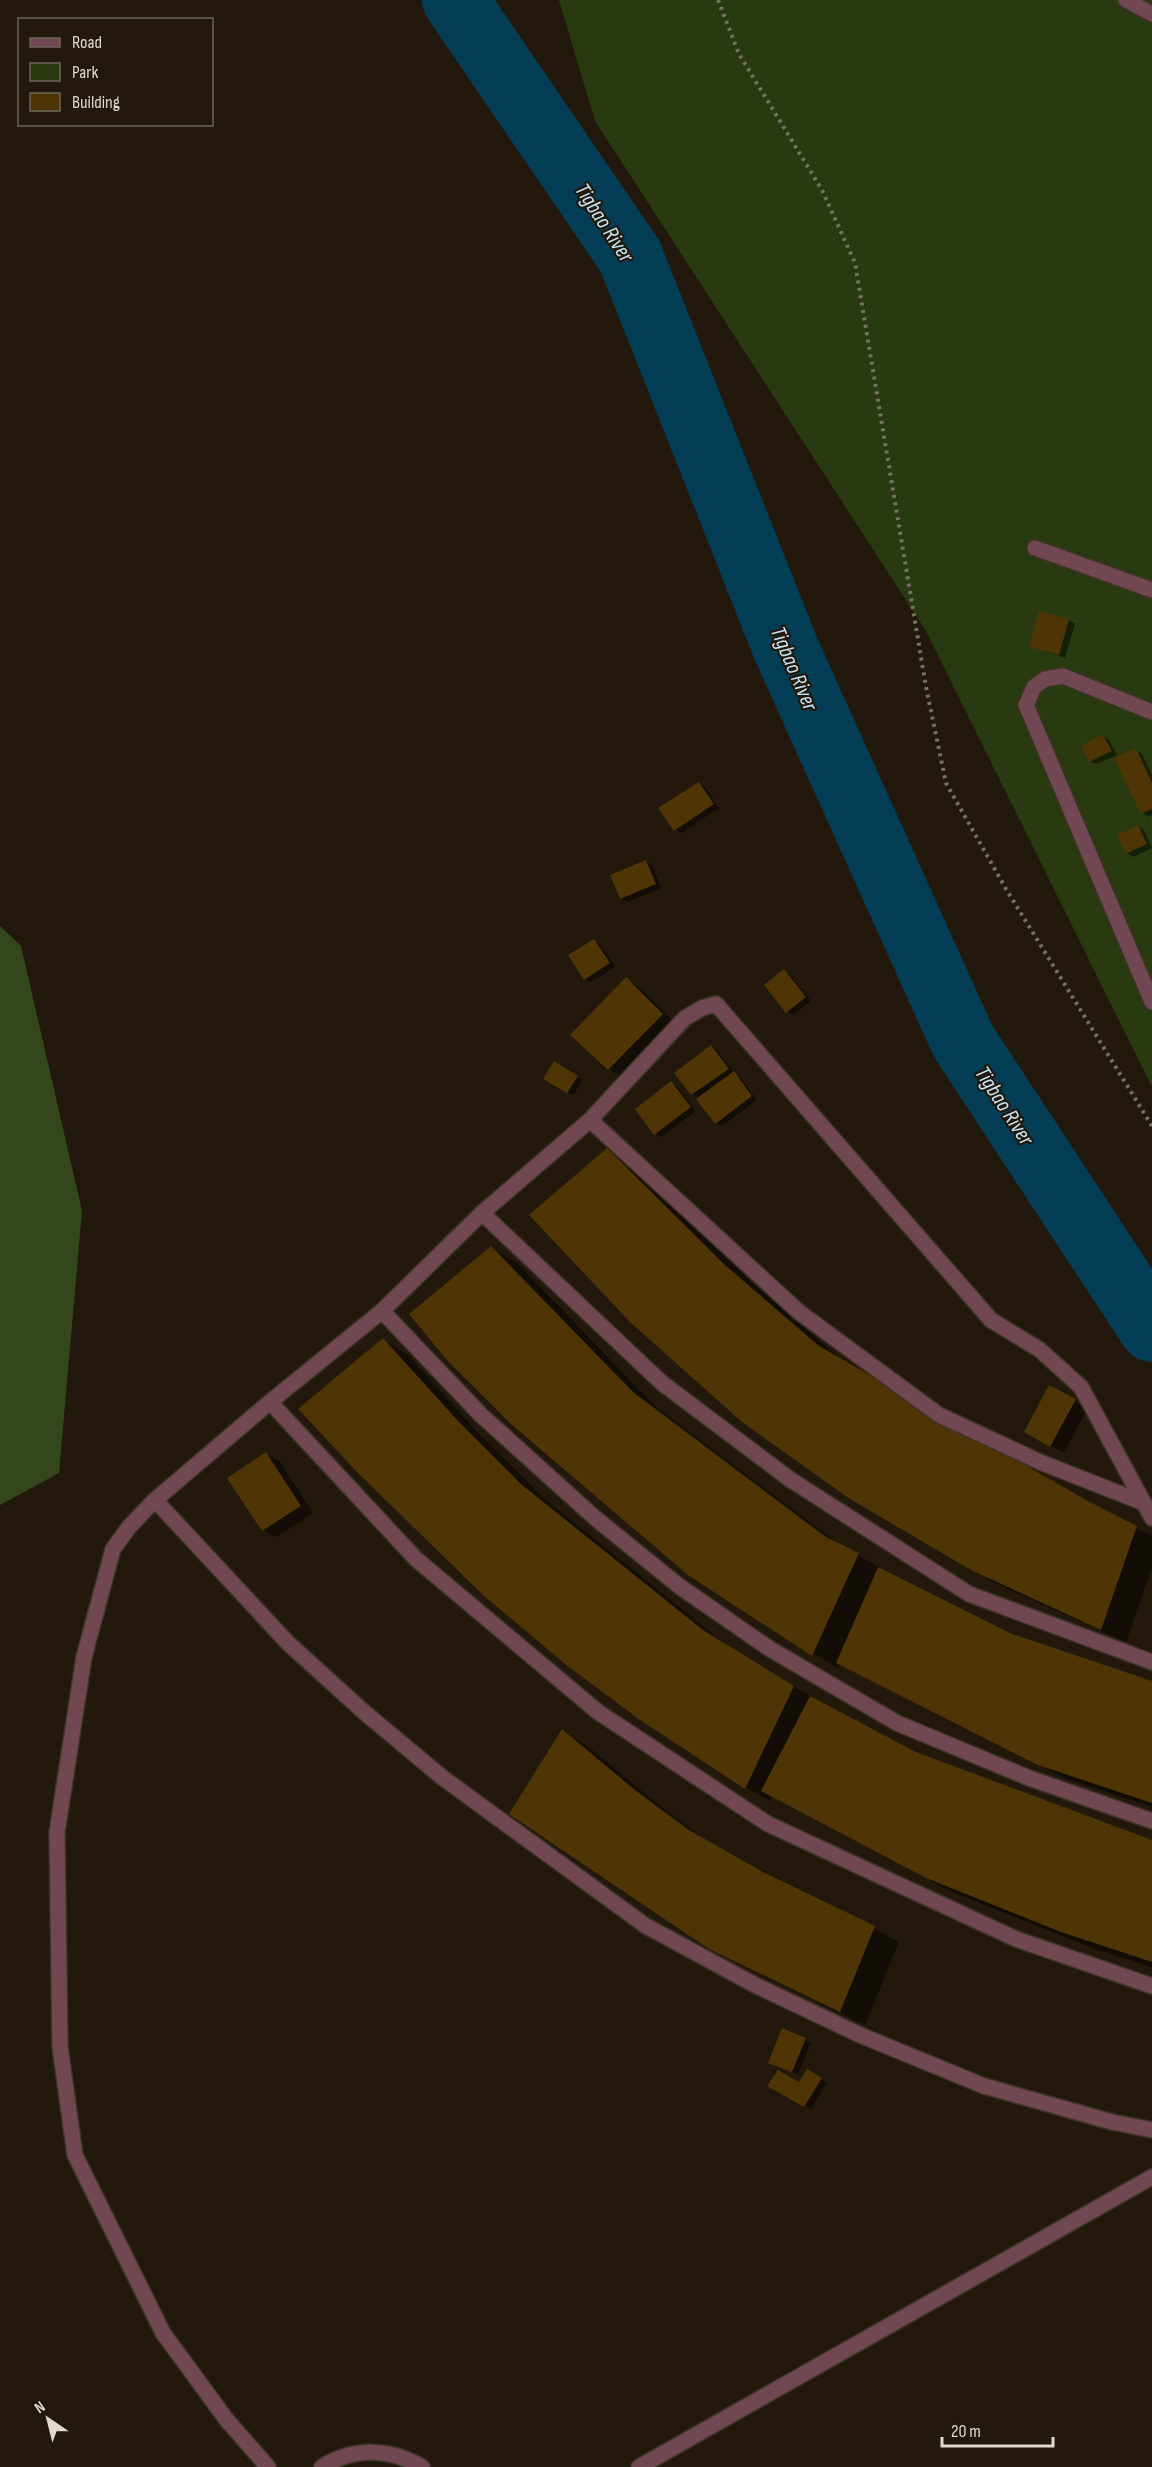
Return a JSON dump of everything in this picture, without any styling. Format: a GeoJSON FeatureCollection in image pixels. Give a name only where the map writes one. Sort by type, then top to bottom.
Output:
{"type":"FeatureCollection","features":[{"type":"Feature","properties":{"kind":"street"},"geometry":{"type":"LineString","coordinates":[[1126,0],[1152,14]]}},
{"type":"Feature","properties":{"kind":"street"},"geometry":{"type":"LineString","coordinates":[[1035,548],[1152,590]]}},
{"type":"Feature","properties":{"kind":"street"},"geometry":{"type":"LineString","coordinates":[[1152,711],[1063,676],[1045,679],[1034,687],[1026,705],[1152,1002]]}},
{"type":"Feature","properties":{"kind":"street"},"geometry":{"type":"LineString","coordinates":[[268,2467],[226,2419],[164,2333],[75,2155],[60,2047],[57,1832],[84,1657],[114,1549],[129,1527],[154,1500],[382,1311],[482,1213],[590,1120],[685,1018],[702,1008],[716,1004],[991,1320],[1040,1350],[1081,1387],[1152,1518]]}},
{"type":"Feature","properties":{"kind":"street"},"geometry":{"type":"LineString","coordinates":[[590,1120],[799,1312],[939,1415],[1040,1462],[1144,1503]]}},
{"type":"Feature","properties":{"kind":"street"},"geometry":{"type":"LineString","coordinates":[[482,1213],[662,1383],[791,1480],[969,1594],[1152,1662]]}},
{"type":"Feature","properties":{"kind":"street"},"geometry":{"type":"LineString","coordinates":[[382,1311],[481,1415],[594,1518],[679,1586],[770,1649],[897,1724],[1029,1778],[1152,1821]]}},
{"type":"Feature","properties":{"kind":"street"},"geometry":{"type":"LineString","coordinates":[[270,1402],[416,1559],[598,1712],[768,1824],[1016,1939],[1152,1986]]}},
{"type":"Feature","properties":{"kind":"street"},"geometry":{"type":"LineString","coordinates":[[154,1500],[288,1643],[364,1712],[443,1778],[646,1926],[755,1986],[860,2035],[984,2086],[1112,2122],[1152,2130]]}},
{"type":"Feature","properties":{"kind":"street"},"geometry":{"type":"LineString","coordinates":[[639,2467],[1152,2176]]}},
{"type":"Feature","properties":{"kind":"street"},"geometry":{"type":"LineString","coordinates":[[322,2467],[343,2456],[365,2451],[386,2452],[408,2458],[422,2467]]}},
{"type":"Feature","properties":{"kind":"path"},"geometry":{"type":"LineString","coordinates":[[718,0],[739,54],[822,190],[855,263],[926,687],[946,783],[1006,889],[1152,1126]]}},
{"type":"Feature","properties":{"kind":"green space"},"geometry":{"type":"Polygon","coordinates":[[[559,0],[1152,0],[1152,1087],[926,631],[595,121],[559,0]]]}},
{"type":"Feature","properties":{"kind":"green space"},"geometry":{"type":"Polygon","coordinates":[[[0,926],[21,946],[82,1211],[59,1473],[0,1505],[0,926]]]}},
{"type":"Feature","properties":{"kind":"building"},"geometry":{"type":"Polygon","coordinates":[[[1039,611],[1069,619],[1059,655],[1029,647],[1039,611]]]}},
{"type":"Feature","properties":{"kind":"building"},"geometry":{"type":"Polygon","coordinates":[[[1103,735],[1112,751],[1089,762],[1081,745],[1103,735]]]}},
{"type":"Feature","properties":{"kind":"building"},"geometry":{"type":"Polygon","coordinates":[[[1136,748],[1152,783],[1152,809],[1141,814],[1114,758],[1136,748]]]}},
{"type":"Feature","properties":{"kind":"building"},"geometry":{"type":"Polygon","coordinates":[[[699,782],[714,804],[674,831],[658,808],[699,782]]]}},
{"type":"Feature","properties":{"kind":"building"},"geometry":{"type":"Polygon","coordinates":[[[1138,825],[1147,844],[1126,854],[1117,835],[1138,825]]]}},
{"type":"Feature","properties":{"kind":"building"},"geometry":{"type":"Polygon","coordinates":[[[646,860],[656,884],[620,899],[610,875],[646,860]]]}},
{"type":"Feature","properties":{"kind":"building"},"geometry":{"type":"Polygon","coordinates":[[[594,939],[610,963],[584,980],[568,955],[594,939]]]}},
{"type":"Feature","properties":{"kind":"building"},"geometry":{"type":"Polygon","coordinates":[[[784,969],[806,997],[786,1013],[764,985],[784,969]]]}},
{"type":"Feature","properties":{"kind":"building"},"geometry":{"type":"Polygon","coordinates":[[[626,977],[663,1014],[608,1070],[570,1035],[626,977]]]}},
{"type":"Feature","properties":{"kind":"building"},"geometry":{"type":"Polygon","coordinates":[[[711,1045],[729,1069],[691,1095],[674,1073],[711,1045]]]}},
{"type":"Feature","properties":{"kind":"building"},"geometry":{"type":"Polygon","coordinates":[[[554,1061],[578,1076],[567,1093],[543,1079],[554,1061]]]}},
{"type":"Feature","properties":{"kind":"building"},"geometry":{"type":"Polygon","coordinates":[[[734,1071],[752,1096],[715,1124],[696,1099],[734,1071]]]}},
{"type":"Feature","properties":{"kind":"building"},"geometry":{"type":"Polygon","coordinates":[[[671,1081],[691,1107],[654,1135],[635,1109],[671,1081]]]}},
{"type":"Feature","properties":{"kind":"building"},"geometry":{"type":"Polygon","coordinates":[[[607,1148],[725,1265],[819,1346],[1086,1500],[1137,1526],[1101,1630],[971,1570],[850,1499],[742,1422],[630,1322],[529,1215],[607,1148]]]}},
{"type":"Feature","properties":{"kind":"building"},"geometry":{"type":"Polygon","coordinates":[[[491,1246],[633,1392],[826,1537],[859,1553],[812,1656],[688,1575],[511,1424],[447,1360],[409,1314],[491,1246]]]}},
{"type":"Feature","properties":{"kind":"building"},"geometry":{"type":"Polygon","coordinates":[[[383,1338],[459,1422],[521,1484],[703,1630],[794,1686],[745,1789],[640,1720],[565,1664],[483,1595],[358,1473],[298,1409],[383,1338]]]}},
{"type":"Feature","properties":{"kind":"building"},"geometry":{"type":"Polygon","coordinates":[[[1049,1385],[1076,1399],[1050,1447],[1024,1432],[1049,1385]]]}},
{"type":"Feature","properties":{"kind":"building"},"geometry":{"type":"Polygon","coordinates":[[[266,1452],[301,1506],[262,1531],[227,1478],[266,1452]]]}},
{"type":"Feature","properties":{"kind":"building"},"geometry":{"type":"Polygon","coordinates":[[[878,1567],[1012,1634],[1152,1681],[1152,1803],[1038,1765],[836,1663],[878,1567]]]}},
{"type":"Feature","properties":{"kind":"building"},"geometry":{"type":"Polygon","coordinates":[[[810,1696],[916,1752],[1152,1840],[1152,1962],[1061,1932],[926,1878],[761,1791],[810,1696]]]}},
{"type":"Feature","properties":{"kind":"building"},"geometry":{"type":"Polygon","coordinates":[[[562,1729],[635,1790],[689,1830],[763,1872],[875,1926],[840,2012],[709,1949],[509,1814],[562,1729]]]}},
{"type":"Feature","properties":{"kind":"building"},"geometry":{"type":"Polygon","coordinates":[[[782,2028],[806,2038],[792,2072],[768,2063],[782,2028]]]}},
{"type":"Feature","properties":{"kind":"building"},"geometry":{"type":"Polygon","coordinates":[[[807,2069],[822,2078],[804,2107],[767,2086],[778,2070],[799,2082],[807,2069]]]}},
{"type":"Feature","properties":{"kind":"waterway","name":"Tigbao River"},"geometry":{"type":"LineString","coordinates":[[455,0],[630,256],[786,649],[963,1041],[1152,1329]]}}]}
